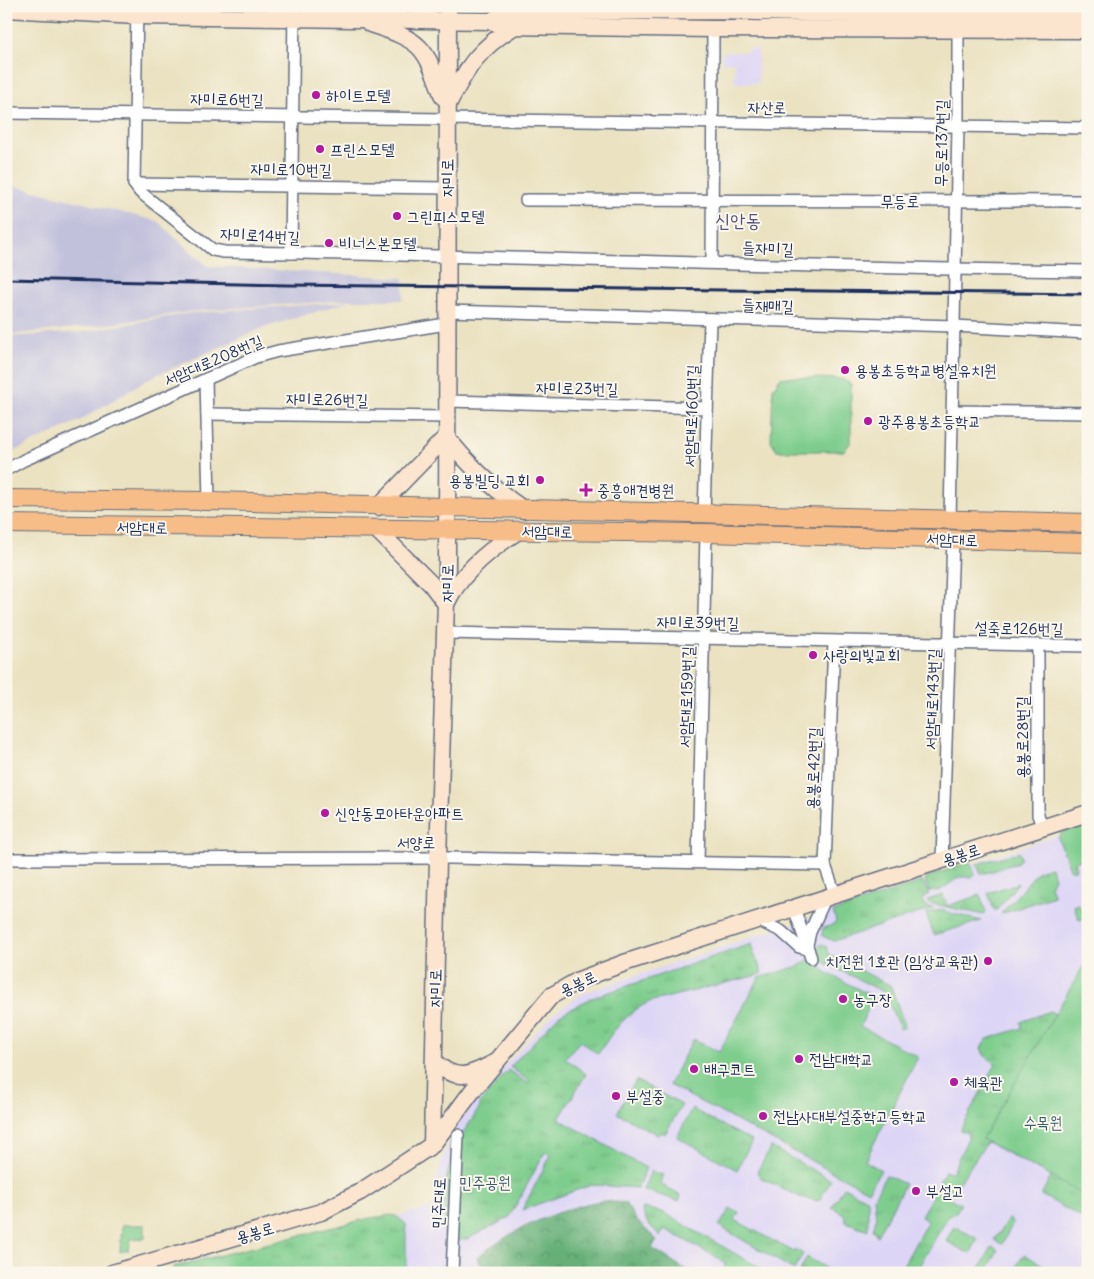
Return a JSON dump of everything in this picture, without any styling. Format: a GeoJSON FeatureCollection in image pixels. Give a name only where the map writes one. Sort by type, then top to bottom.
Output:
{"type":"FeatureCollection","features":[{"type":"Feature","properties":{"kind":"main road","name":"서암대로"},"geometry":{"type":"LineString","coordinates":[[6,499],[208,501],[378,507],[1088,523]]}},
{"type":"Feature","properties":{"kind":"main road","name":"서암대로"},"geometry":{"type":"LineString","coordinates":[[6,524],[706,533],[1088,543]]}},
{"type":"Feature","properties":{"kind":"street"},"geometry":{"type":"LineString","coordinates":[[353,19],[387,12],[399,6]]}},
{"type":"Feature","properties":{"kind":"street"},"geometry":{"type":"LineString","coordinates":[[447,112],[469,64],[512,15],[559,10],[713,8],[958,17],[1088,30]]}},
{"type":"Feature","properties":{"kind":"street"},"geometry":{"type":"LineString","coordinates":[[6,9],[293,12],[353,19],[447,14],[491,20],[504,26],[512,15]]}},
{"type":"Feature","properties":{"kind":"street"},"geometry":{"type":"LineString","coordinates":[[134,184],[137,11]]}},
{"type":"Feature","properties":{"kind":"street"},"geometry":{"type":"LineString","coordinates":[[290,253],[293,12]]}},
{"type":"Feature","properties":{"kind":"street","name":"자미로"},"geometry":{"type":"LineString","coordinates":[[432,1145],[438,858],[446,634],[447,14]]}},
{"type":"Feature","properties":{"kind":"street"},"geometry":{"type":"LineString","coordinates":[[512,15],[713,29],[958,17],[1088,14]]}},
{"type":"Feature","properties":{"kind":"street","name":"무등로137번길"},"geometry":{"type":"LineString","coordinates":[[950,520],[956,270],[958,17]]}},
{"type":"Feature","properties":{"kind":"street"},"geometry":{"type":"LineString","coordinates":[[353,19],[403,35],[416,43],[431,63],[447,112]]}},
{"type":"Feature","properties":{"kind":"street"},"geometry":{"type":"LineString","coordinates":[[712,262],[713,29]]}},
{"type":"Feature","properties":{"kind":"street","name":"자미로6번길"},"geometry":{"type":"LineString","coordinates":[[6,113],[292,116],[447,112]]}},
{"type":"Feature","properties":{"kind":"street","name":"자산로"},"geometry":{"type":"LineString","coordinates":[[447,112],[713,122],[1088,128]]}},
{"type":"Feature","properties":{"kind":"street","name":"자미로10번길"},"geometry":{"type":"LineString","coordinates":[[134,184],[447,188]]}},
{"type":"Feature","properties":{"kind":"street","name":"자미로14번길"},"geometry":{"type":"LineString","coordinates":[[134,184],[140,192],[214,250],[224,252],[448,257]]}},
{"type":"Feature","properties":{"kind":"street","name":"무등로"},"geometry":{"type":"LineString","coordinates":[[526,200],[1088,201]]}},
{"type":"Feature","properties":{"kind":"street","name":"들자미길"},"geometry":{"type":"LineString","coordinates":[[448,257],[712,262],[956,270],[1088,271]]}},
{"type":"Feature","properties":{"kind":"street","name":"들재매길"},"geometry":{"type":"LineString","coordinates":[[446,317],[710,320],[954,326],[1088,333]]}},
{"type":"Feature","properties":{"kind":"street","name":"서암대로208번길"},"geometry":{"type":"LineString","coordinates":[[6,470],[24,460],[256,357],[446,317]]}},
{"type":"Feature","properties":{"kind":"street","name":"서암대로160번길"},"geometry":{"type":"LineString","coordinates":[[704,514],[710,320]]}},
{"type":"Feature","properties":{"kind":"street"},"geometry":{"type":"LineString","coordinates":[[206,380],[208,501]]}},
{"type":"Feature","properties":{"kind":"street","name":"자미로23번길"},"geometry":{"type":"LineString","coordinates":[[447,409],[707,408]]}},
{"type":"Feature","properties":{"kind":"street","name":"자미로26번길"},"geometry":{"type":"LineString","coordinates":[[207,414],[447,409]]}},
{"type":"Feature","properties":{"kind":"street"},"geometry":{"type":"LineString","coordinates":[[952,411],[1088,413]]}},
{"type":"Feature","properties":{"kind":"street"},"geometry":{"type":"LineString","coordinates":[[378,507],[446,437],[464,459],[502,496],[524,510]]}},
{"type":"Feature","properties":{"kind":"street"},"geometry":{"type":"LineString","coordinates":[[376,529],[431,584],[446,604],[454,586],[501,542],[518,530]]}},
{"type":"Feature","properties":{"kind":"street","name":"서암대로159번길"},"geometry":{"type":"LineString","coordinates":[[698,862],[706,533]]}},
{"type":"Feature","properties":{"kind":"street","name":"서암대로143번길"},"geometry":{"type":"LineString","coordinates":[[942,860],[954,539]]}},
{"type":"Feature","properties":{"kind":"street","name":"자미로39번길"},"geometry":{"type":"LineString","coordinates":[[446,634],[950,643]]}},
{"type":"Feature","properties":{"kind":"street","name":"용봉로42번길"},"geometry":{"type":"LineString","coordinates":[[830,896],[825,865],[834,642]]}},
{"type":"Feature","properties":{"kind":"street","name":"설죽로126번길"},"geometry":{"type":"LineString","coordinates":[[950,643],[1088,646]]}},
{"type":"Feature","properties":{"kind":"street","name":"용봉로28번길"},"geometry":{"type":"LineString","coordinates":[[1038,645],[1038,815],[1043,828]]}},
{"type":"Feature","properties":{"kind":"street","name":"용봉로"},"geometry":{"type":"LineString","coordinates":[[112,1273],[321,1212],[360,1192],[432,1145],[544,1003],[560,990],[627,962],[1088,813]]}},
{"type":"Feature","properties":{"kind":"street","name":"서양로"},"geometry":{"type":"LineString","coordinates":[[6,859],[438,858],[825,865]]}},
{"type":"Feature","properties":{"kind":"street"},"geometry":{"type":"LineString","coordinates":[[809,951],[810,932],[830,896]]}},
{"type":"Feature","properties":{"kind":"street"},"geometry":{"type":"LineString","coordinates":[[794,908],[809,951]]}},
{"type":"Feature","properties":{"kind":"street"},"geometry":{"type":"LineString","coordinates":[[757,920],[782,931],[799,947],[809,951]]}},
{"type":"Feature","properties":{"kind":"street"},"geometry":{"type":"LineString","coordinates":[[434,1062],[444,1071],[455,1076],[465,1076],[496,1062]]}},
{"type":"Feature","properties":{"kind":"street","name":"민주대로"},"geometry":{"type":"LineString","coordinates":[[452,1273],[458,1135]]}},
{"type":"Feature","properties":{"kind":"shaded area"},"geometry":{"type":"Polygon","coordinates":[[[747,49],[758,49],[758,83],[734,83],[735,62],[722,63],[722,52],[747,52],[747,49]]]}},
{"type":"Feature","properties":{"kind":"shaded area"},"geometry":{"type":"Polygon","coordinates":[[[6,184],[157,221],[207,266],[404,278],[403,300],[348,300],[194,311],[96,326],[6,335],[6,184]]]}},
{"type":"Feature","properties":{"kind":"shaded area"},"geometry":{"type":"Polygon","coordinates":[[[348,302],[263,328],[148,379],[81,420],[6,455],[6,337],[82,332],[191,313],[348,302]]]}},
{"type":"Feature","properties":{"kind":"shaded area","name":"전남대학교"},"geometry":{"type":"Polygon","coordinates":[[[1088,825],[1088,1273],[174,1273],[173,1267],[210,1257],[436,1207],[436,1183],[443,1155],[458,1124],[484,1088],[555,1012],[584,993],[1088,825]]]}},
{"type":"Feature","properties":{"kind":"green space"},"geometry":{"type":"Polygon","coordinates":[[[780,378],[842,379],[851,384],[851,442],[844,451],[777,450],[771,441],[773,388],[780,378]]]}},
{"type":"Feature","properties":{"kind":"green space"},"geometry":{"type":"Polygon","coordinates":[[[1088,823],[1088,858],[1074,862],[1076,869],[1071,871],[1058,838],[1062,832],[1088,823]]]}},
{"type":"Feature","properties":{"kind":"green space"},"geometry":{"type":"Polygon","coordinates":[[[1019,852],[1021,858],[1016,864],[980,873],[977,864],[1019,852]]]}},
{"type":"Feature","properties":{"kind":"green space"},"geometry":{"type":"Polygon","coordinates":[[[970,862],[975,874],[972,877],[959,877],[938,892],[929,891],[925,880],[927,877],[970,862]]]}},
{"type":"Feature","properties":{"kind":"green space"},"geometry":{"type":"Polygon","coordinates":[[[1051,867],[1054,878],[1050,886],[1054,896],[1001,914],[1038,871],[1051,867]]]}},
{"type":"Feature","properties":{"kind":"green space"},"geometry":{"type":"Polygon","coordinates":[[[923,882],[929,894],[922,899],[924,905],[934,908],[834,941],[822,936],[823,928],[833,925],[836,921],[833,912],[923,882]]]}},
{"type":"Feature","properties":{"kind":"green space"},"geometry":{"type":"Polygon","coordinates":[[[1018,883],[997,910],[994,910],[988,893],[1018,883]]]}},
{"type":"Feature","properties":{"kind":"green space"},"geometry":{"type":"Polygon","coordinates":[[[943,895],[947,906],[980,895],[986,912],[984,915],[929,903],[927,900],[943,895]]]}},
{"type":"Feature","properties":{"kind":"green space"},"geometry":{"type":"Polygon","coordinates":[[[1078,904],[1084,913],[1088,913],[1088,917],[1079,920],[1074,906],[1078,904]]]}},
{"type":"Feature","properties":{"kind":"green space"},"geometry":{"type":"Polygon","coordinates":[[[940,910],[981,921],[934,935],[926,913],[940,910]]]}},
{"type":"Feature","properties":{"kind":"green space","name":"민주공원"},"geometry":{"type":"Polygon","coordinates":[[[751,944],[762,974],[649,1002],[626,1017],[598,1054],[580,1041],[565,1058],[586,1074],[559,1119],[646,1168],[637,1188],[591,1185],[522,1210],[551,1155],[545,1152],[509,1218],[467,1239],[456,1241],[459,1139],[480,1107],[478,1105],[508,1070],[529,1084],[530,1082],[510,1067],[558,1016],[589,999],[751,944]]]}},
{"type":"Feature","properties":{"kind":"green space"},"geometry":{"type":"Polygon","coordinates":[[[822,944],[827,947],[829,954],[891,986],[905,1027],[900,1029],[884,992],[819,960],[818,947],[822,944]]]}},
{"type":"Feature","properties":{"kind":"green space"},"geometry":{"type":"Polygon","coordinates":[[[811,958],[827,973],[874,997],[860,1026],[918,1057],[865,1161],[881,1170],[868,1191],[669,1085],[693,1039],[719,1052],[759,978],[799,966],[811,958]]]}},
{"type":"Feature","properties":{"kind":"green space","name":"수목원"},"geometry":{"type":"Polygon","coordinates":[[[1088,958],[1088,1197],[982,1139],[1088,958]]]}},
{"type":"Feature","properties":{"kind":"green space"},"geometry":{"type":"Polygon","coordinates":[[[1050,1011],[1055,1014],[1042,1172],[987,1142],[949,1198],[961,1204],[956,1212],[948,1217],[915,1273],[899,1273],[928,1220],[921,1217],[945,1171],[952,1172],[968,1138],[968,1134],[960,1130],[996,1064],[984,1055],[981,1048],[987,1039],[1022,1028],[1021,1022],[1050,1011]]]}},
{"type":"Feature","properties":{"kind":"green space"},"geometry":{"type":"Polygon","coordinates":[[[636,1080],[682,1105],[665,1134],[661,1132],[658,1135],[617,1113],[636,1080]]]}},
{"type":"Feature","properties":{"kind":"green space"},"geometry":{"type":"Polygon","coordinates":[[[692,1109],[752,1141],[737,1170],[677,1137],[692,1109]]]}},
{"type":"Feature","properties":{"kind":"green space"},"geometry":{"type":"Polygon","coordinates":[[[771,1147],[831,1180],[819,1201],[800,1197],[761,1178],[757,1172],[771,1147]]]}},
{"type":"Feature","properties":{"kind":"green space"},"geometry":{"type":"Polygon","coordinates":[[[453,1158],[450,1237],[445,1236],[445,1197],[449,1167],[453,1158]]]}},
{"type":"Feature","properties":{"kind":"green space"},"geometry":{"type":"Polygon","coordinates":[[[651,1171],[663,1175],[660,1184],[681,1196],[679,1201],[643,1190],[651,1171]]]}},
{"type":"Feature","properties":{"kind":"green space"},"geometry":{"type":"Polygon","coordinates":[[[886,1175],[905,1184],[877,1236],[873,1229],[876,1219],[874,1197],[886,1175]]]}},
{"type":"Feature","properties":{"kind":"green space"},"geometry":{"type":"Polygon","coordinates":[[[1052,1175],[1088,1195],[1088,1221],[1041,1195],[1052,1175]]]}},
{"type":"Feature","properties":{"kind":"green space"},"geometry":{"type":"Polygon","coordinates":[[[844,1187],[868,1200],[868,1230],[846,1222],[844,1214],[832,1207],[844,1187]]]}},
{"type":"Feature","properties":{"kind":"green space"},"geometry":{"type":"Polygon","coordinates":[[[602,1201],[625,1203],[637,1221],[657,1240],[652,1248],[691,1273],[500,1273],[479,1263],[477,1258],[489,1248],[519,1230],[571,1208],[602,1201]]]}},
{"type":"Feature","properties":{"kind":"green space"},"geometry":{"type":"Polygon","coordinates":[[[643,1208],[662,1212],[769,1273],[722,1273],[726,1263],[665,1229],[660,1236],[647,1222],[642,1212],[643,1208]]]}},
{"type":"Feature","properties":{"kind":"green space"},"geometry":{"type":"Polygon","coordinates":[[[730,1209],[739,1212],[735,1220],[794,1252],[795,1249],[803,1254],[794,1270],[719,1226],[730,1209]]]}},
{"type":"Feature","properties":{"kind":"green space"},"geometry":{"type":"Polygon","coordinates":[[[396,1216],[406,1224],[406,1273],[174,1273],[173,1267],[370,1218],[396,1216]]]}},
{"type":"Feature","properties":{"kind":"green space"},"geometry":{"type":"Polygon","coordinates":[[[1009,1218],[1013,1223],[1002,1244],[994,1240],[1009,1218]]]}},
{"type":"Feature","properties":{"kind":"green space"},"geometry":{"type":"Polygon","coordinates":[[[122,1225],[145,1225],[145,1238],[131,1239],[129,1250],[120,1252],[122,1225]]]}},
{"type":"Feature","properties":{"kind":"green space"},"geometry":{"type":"Polygon","coordinates":[[[954,1226],[978,1239],[970,1254],[946,1241],[954,1226]]]}},
{"type":"Feature","properties":{"kind":"green space"},"geometry":{"type":"Polygon","coordinates":[[[992,1247],[998,1250],[986,1273],[977,1273],[992,1247]]]}},
{"type":"Feature","properties":{"kind":"green space"},"geometry":{"type":"Polygon","coordinates":[[[1024,1254],[1057,1273],[1031,1273],[1017,1266],[1024,1254]]]}},
{"type":"Feature","properties":{"kind":"green space"},"geometry":{"type":"Polygon","coordinates":[[[807,1257],[826,1268],[828,1273],[799,1273],[807,1257]]]}},
{"type":"Feature","properties":{"kind":"railway"},"geometry":{"type":"LineString","coordinates":[[6,279],[288,285],[1088,294]]}},
{"type":"Feature","properties":{"kind":"place","name":"하이트모텔"},"geometry":{"type":"Point","coordinates":[316,95]}},
{"type":"Feature","properties":{"kind":"place","name":"프린스모텔"},"geometry":{"type":"Point","coordinates":[320,149]}},
{"type":"Feature","properties":{"kind":"place","name":"그린피스모텔"},"geometry":{"type":"Point","coordinates":[397,216]}},
{"type":"Feature","properties":{"kind":"place","name":"비너스본모텔"},"geometry":{"type":"Point","coordinates":[329,243]}},
{"type":"Feature","properties":{"kind":"place","name":"용봉초등학교병설유치원"},"geometry":{"type":"Point","coordinates":[845,370]}},
{"type":"Feature","properties":{"kind":"place","name":"광주용봉초등학교"},"geometry":{"type":"Point","coordinates":[868,421]}},
{"type":"Feature","properties":{"kind":"place","name":"용봉빌딩 교회"},"geometry":{"type":"Point","coordinates":[540,480]}},
{"type":"Feature","properties":{"kind":"place","name":"중흥애견병원"},"geometry":{"type":"Point","coordinates":[586,490]}},
{"type":"Feature","properties":{"kind":"place","name":"사랑의빛교회"},"geometry":{"type":"Point","coordinates":[813,655]}},
{"type":"Feature","properties":{"kind":"place","name":"신안동모아타운아파트"},"geometry":{"type":"Point","coordinates":[325,813]}},
{"type":"Feature","properties":{"kind":"place","name":"치전원 1호관 (임상교육관)"},"geometry":{"type":"Point","coordinates":[988,961]}},
{"type":"Feature","properties":{"kind":"place","name":"농구장"},"geometry":{"type":"Point","coordinates":[843,999]}},
{"type":"Feature","properties":{"kind":"place","name":"전남대학교"},"geometry":{"type":"Point","coordinates":[799,1059]}},
{"type":"Feature","properties":{"kind":"place","name":"배구코트"},"geometry":{"type":"Point","coordinates":[694,1069]}},
{"type":"Feature","properties":{"kind":"place","name":"체육관"},"geometry":{"type":"Point","coordinates":[954,1082]}},
{"type":"Feature","properties":{"kind":"place","name":"부설중"},"geometry":{"type":"Point","coordinates":[616,1096]}},
{"type":"Feature","properties":{"kind":"place","name":"전남사대부설중학고등학교"},"geometry":{"type":"Point","coordinates":[763,1116]}},
{"type":"Feature","properties":{"kind":"place","name":"부설고"},"geometry":{"type":"Point","coordinates":[916,1191]}},
{"type":"Feature","properties":{"kind":"district","name":"신안동"},"geometry":{"type":"Point","coordinates":[738,220]}}]}
